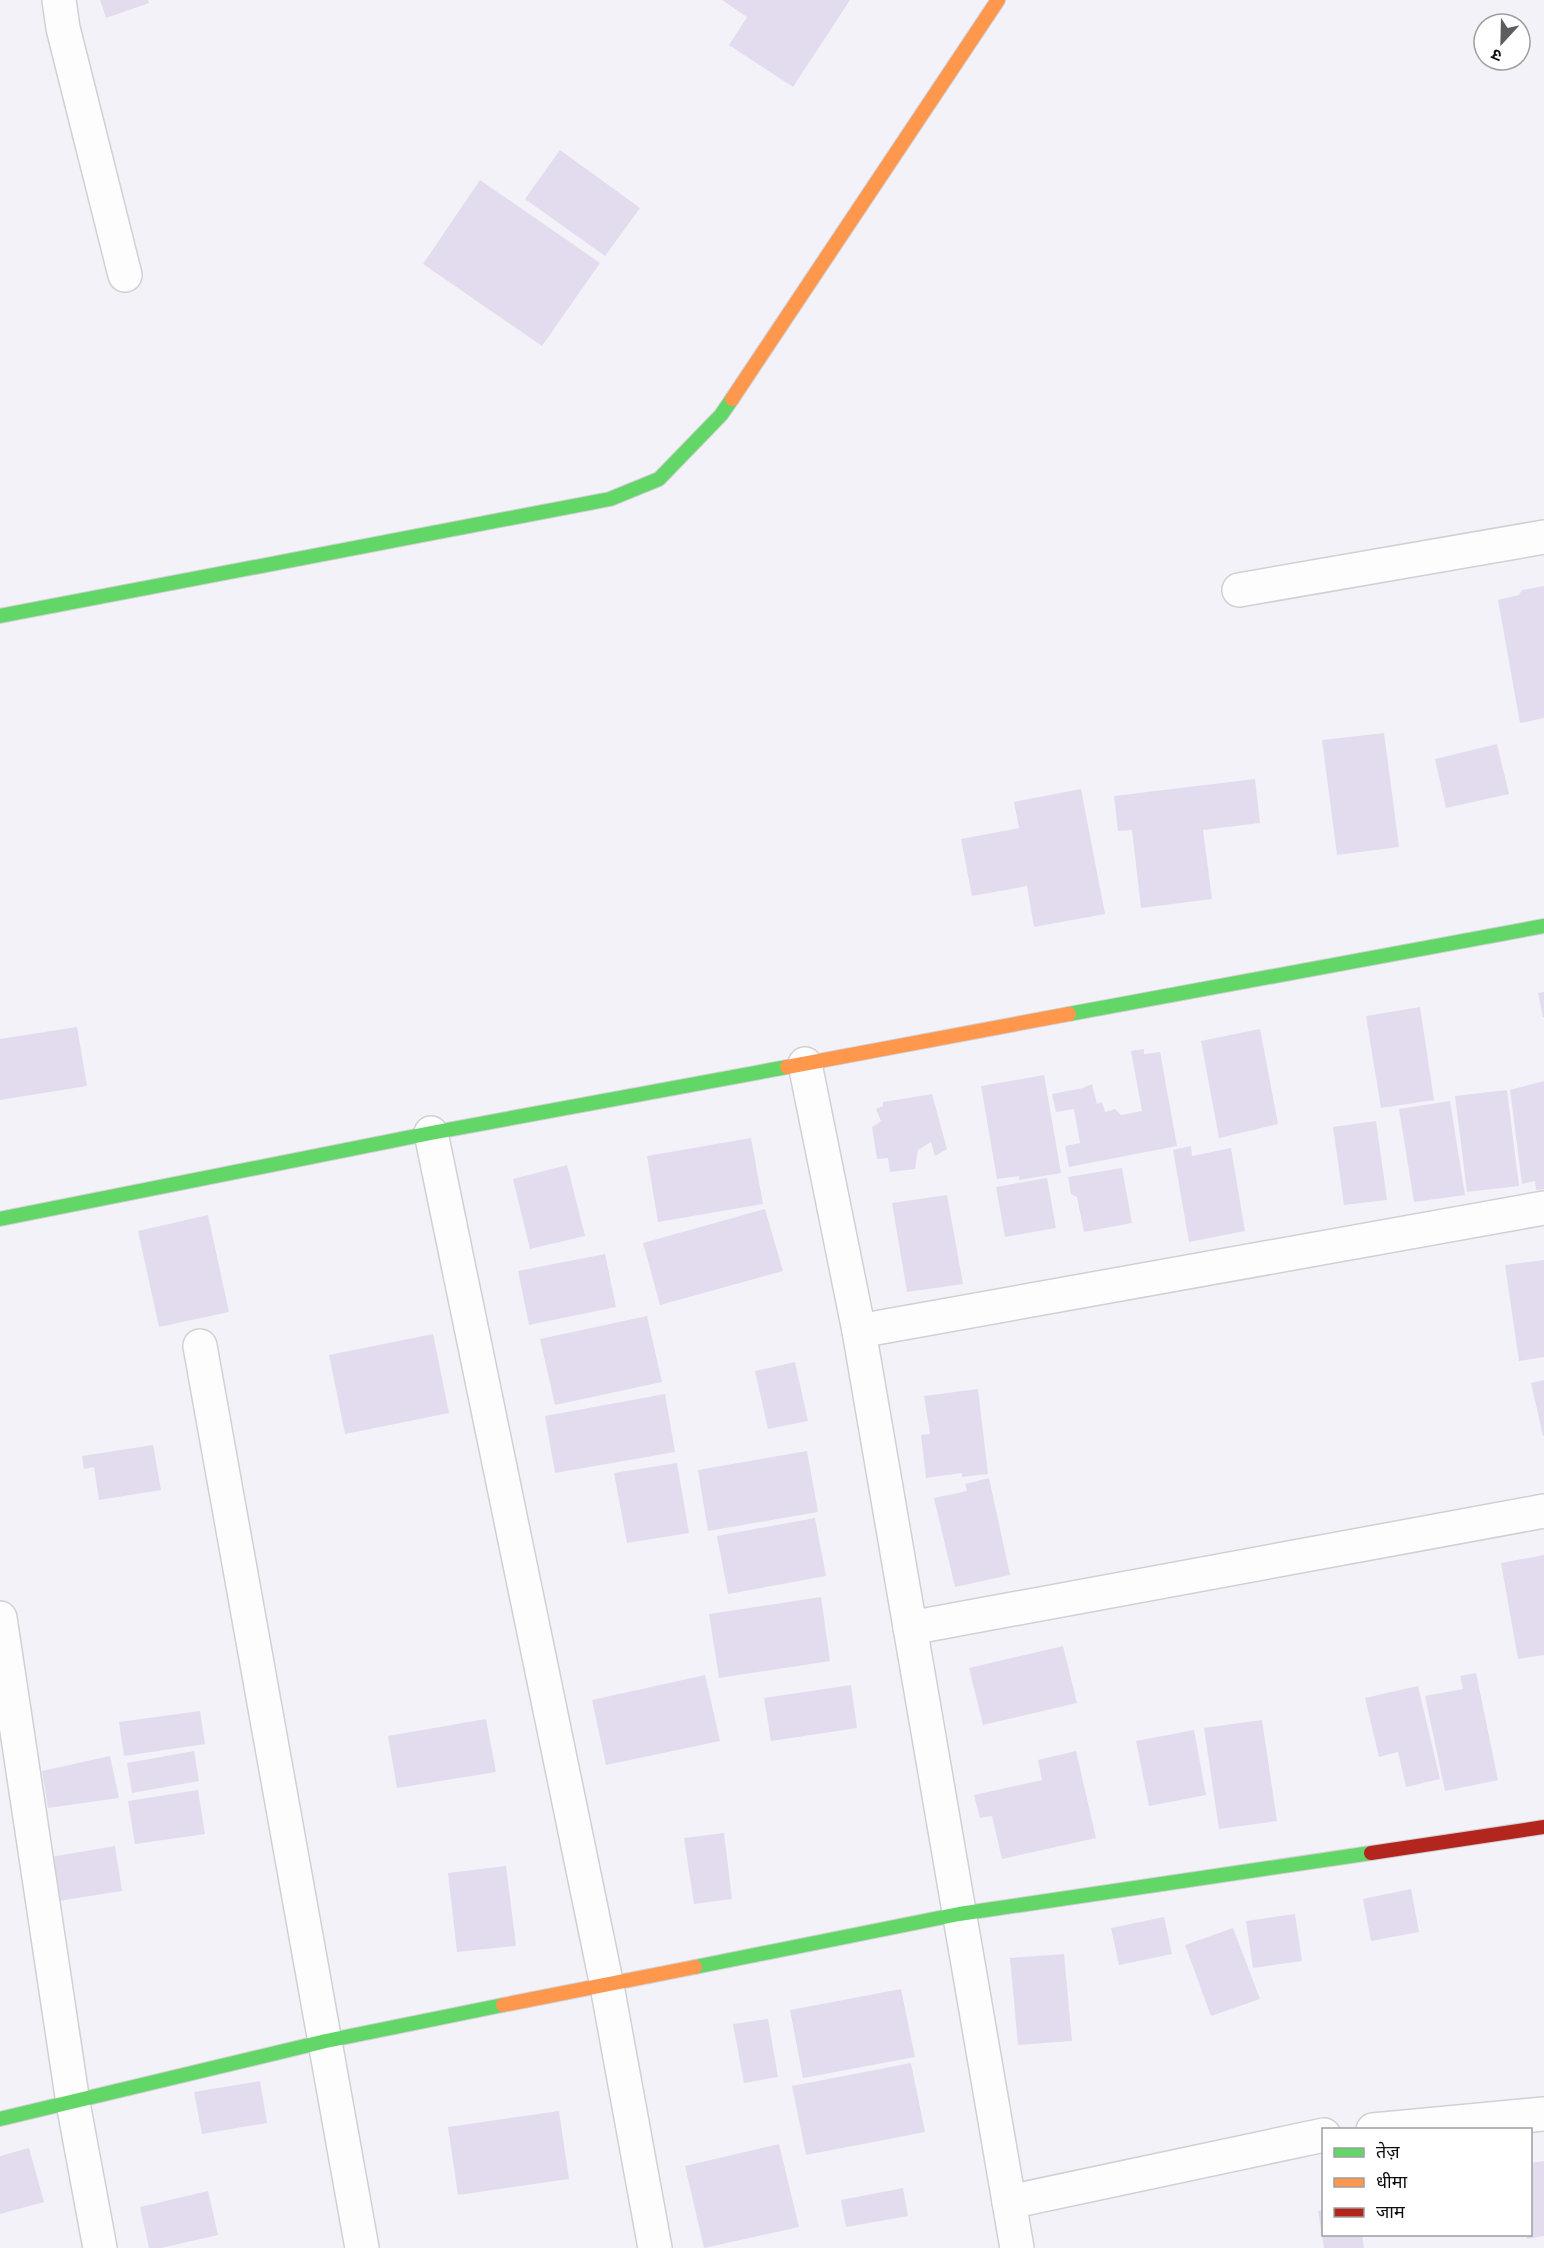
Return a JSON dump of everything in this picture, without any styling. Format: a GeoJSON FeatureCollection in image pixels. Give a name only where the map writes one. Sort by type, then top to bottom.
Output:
{"type":"FeatureCollection","features":[{"type":"Feature","properties":{"kind":"street"},"geometry":{"type":"LineString","coordinates":[[59,0],[63,28],[125,275]]}},
{"type":"Feature","properties":{"kind":"street"},"geometry":{"type":"LineString","coordinates":[[0,616],[610,499],[659,479],[721,415],[998,0]]}},
{"type":"Feature","properties":{"kind":"street"},"geometry":{"type":"LineString","coordinates":[[1239,590],[1544,537]]}},
{"type":"Feature","properties":{"kind":"street"},"geometry":{"type":"LineString","coordinates":[[0,1219],[431,1133],[1544,926]]}},
{"type":"Feature","properties":{"kind":"street"},"geometry":{"type":"LineString","coordinates":[[805,1064],[859,1331],[1017,2248]]}},
{"type":"Feature","properties":{"kind":"street"},"geometry":{"type":"LineString","coordinates":[[431,1133],[607,1986],[655,2248]]}},
{"type":"Feature","properties":{"kind":"street"},"geometry":{"type":"LineString","coordinates":[[859,1331],[1544,1208]]}},
{"type":"Feature","properties":{"kind":"street"},"geometry":{"type":"LineString","coordinates":[[200,1346],[362,2248]]}},
{"type":"Feature","properties":{"kind":"street"},"geometry":{"type":"LineString","coordinates":[[910,1628],[1544,1510]]}},
{"type":"Feature","properties":{"kind":"street"},"geometry":{"type":"LineString","coordinates":[[0,1618],[73,2103],[100,2248]]}},
{"type":"Feature","properties":{"kind":"street"},"geometry":{"type":"LineString","coordinates":[[0,2119],[326,2041],[959,1914],[1544,1827]]}},
{"type":"Feature","properties":{"kind":"street"},"geometry":{"type":"LineString","coordinates":[[1394,2128],[1544,2114]]}},
{"type":"Feature","properties":{"kind":"street"},"geometry":{"type":"LineString","coordinates":[[1009,2202],[1322,2135]]}},
{"type":"Feature","properties":{"kind":"building"},"geometry":{"type":"Polygon","coordinates":[[[100,0],[148,0],[149,3],[106,18],[100,0]]]}},
{"type":"Feature","properties":{"kind":"building"},"geometry":{"type":"Polygon","coordinates":[[[722,0],[850,0],[793,87],[729,45],[747,17],[722,0]]]}},
{"type":"Feature","properties":{"kind":"building"},"geometry":{"type":"Polygon","coordinates":[[[560,150],[640,208],[605,256],[525,199],[560,150]]]}},
{"type":"Feature","properties":{"kind":"building"},"geometry":{"type":"Polygon","coordinates":[[[480,180],[600,263],[542,346],[423,264],[480,180]]]}},
{"type":"Feature","properties":{"kind":"building"},"geometry":{"type":"Polygon","coordinates":[[[1544,586],[1544,718],[1520,723],[1498,600],[1519,595],[1522,590],[1544,586]]]}},
{"type":"Feature","properties":{"kind":"building"},"geometry":{"type":"Polygon","coordinates":[[[1384,733],[1399,847],[1337,855],[1322,740],[1384,733]]]}},
{"type":"Feature","properties":{"kind":"building"},"geometry":{"type":"Polygon","coordinates":[[[1497,744],[1509,794],[1446,808],[1435,759],[1497,744]]]}},
{"type":"Feature","properties":{"kind":"building"},"geometry":{"type":"Polygon","coordinates":[[[1255,779],[1260,823],[1203,830],[1212,899],[1141,908],[1132,830],[1118,831],[1114,796],[1255,779]]]}},
{"type":"Feature","properties":{"kind":"building"},"geometry":{"type":"Polygon","coordinates":[[[1081,789],[1105,914],[1034,927],[1027,886],[972,896],[961,839],[1019,828],[1014,802],[1081,789]]]}},
{"type":"Feature","properties":{"kind":"building"},"geometry":{"type":"Polygon","coordinates":[[[1544,992],[1544,1017],[1543,1017],[1538,993],[1544,992]]]}},
{"type":"Feature","properties":{"kind":"building"},"geometry":{"type":"Polygon","coordinates":[[[1420,1007],[1434,1100],[1381,1108],[1366,1016],[1420,1007]]]}},
{"type":"Feature","properties":{"kind":"building"},"geometry":{"type":"Polygon","coordinates":[[[77,1027],[87,1086],[0,1100],[0,1039],[77,1027]]]}},
{"type":"Feature","properties":{"kind":"building"},"geometry":{"type":"Polygon","coordinates":[[[1260,1029],[1278,1124],[1219,1138],[1201,1041],[1260,1029]]]}},
{"type":"Feature","properties":{"kind":"building"},"geometry":{"type":"Polygon","coordinates":[[[1144,1049],[1144,1054],[1160,1052],[1177,1146],[1069,1167],[1065,1146],[1080,1143],[1074,1109],[1056,1112],[1052,1094],[1092,1084],[1097,1104],[1102,1102],[1105,1112],[1115,1109],[1121,1115],[1142,1111],[1131,1051],[1144,1049]]]}},
{"type":"Feature","properties":{"kind":"building"},"geometry":{"type":"Polygon","coordinates":[[[1044,1075],[1061,1173],[1019,1180],[1019,1176],[997,1179],[981,1086],[1044,1075]]]}},
{"type":"Feature","properties":{"kind":"building"},"geometry":{"type":"Polygon","coordinates":[[[1544,1081],[1544,1189],[1536,1190],[1535,1181],[1522,1184],[1510,1090],[1544,1081]]]}},
{"type":"Feature","properties":{"kind":"building"},"geometry":{"type":"Polygon","coordinates":[[[1507,1090],[1519,1186],[1467,1192],[1455,1096],[1507,1090]]]}},
{"type":"Feature","properties":{"kind":"building"},"geometry":{"type":"Polygon","coordinates":[[[932,1094],[947,1149],[935,1156],[931,1142],[918,1150],[915,1169],[890,1172],[888,1158],[877,1159],[872,1127],[881,1121],[876,1109],[883,1106],[883,1102],[932,1094]]]}},
{"type":"Feature","properties":{"kind":"building"},"geometry":{"type":"Polygon","coordinates":[[[1450,1101],[1465,1195],[1414,1202],[1399,1109],[1450,1101]]]}},
{"type":"Feature","properties":{"kind":"building"},"geometry":{"type":"Polygon","coordinates":[[[1376,1121],[1387,1200],[1344,1205],[1333,1127],[1376,1121]]]}},
{"type":"Feature","properties":{"kind":"building"},"geometry":{"type":"Polygon","coordinates":[[[751,1138],[763,1204],[658,1222],[647,1156],[751,1138]]]}},
{"type":"Feature","properties":{"kind":"building"},"geometry":{"type":"Polygon","coordinates":[[[1191,1146],[1192,1156],[1231,1148],[1245,1231],[1189,1242],[1173,1150],[1191,1146]]]}},
{"type":"Feature","properties":{"kind":"building"},"geometry":{"type":"Polygon","coordinates":[[[567,1165],[585,1236],[530,1249],[513,1179],[567,1165]]]}},
{"type":"Feature","properties":{"kind":"building"},"geometry":{"type":"Polygon","coordinates":[[[1122,1168],[1132,1223],[1084,1232],[1077,1197],[1071,1194],[1068,1177],[1122,1168]]]}},
{"type":"Feature","properties":{"kind":"building"},"geometry":{"type":"Polygon","coordinates":[[[1047,1178],[1056,1228],[1005,1237],[996,1187],[1047,1178]]]}},
{"type":"Feature","properties":{"kind":"building"},"geometry":{"type":"Polygon","coordinates":[[[947,1195],[963,1284],[907,1292],[892,1203],[947,1195]]]}},
{"type":"Feature","properties":{"kind":"building"},"geometry":{"type":"Polygon","coordinates":[[[765,1209],[783,1271],[660,1305],[643,1243],[765,1209]]]}},
{"type":"Feature","properties":{"kind":"building"},"geometry":{"type":"Polygon","coordinates":[[[208,1215],[229,1312],[159,1327],[138,1231],[208,1215]]]}},
{"type":"Feature","properties":{"kind":"building"},"geometry":{"type":"Polygon","coordinates":[[[605,1254],[616,1307],[529,1325],[518,1271],[605,1254]]]}},
{"type":"Feature","properties":{"kind":"building"},"geometry":{"type":"Polygon","coordinates":[[[1544,1260],[1544,1357],[1519,1361],[1505,1265],[1544,1260]]]}},
{"type":"Feature","properties":{"kind":"building"},"geometry":{"type":"Polygon","coordinates":[[[647,1316],[662,1382],[555,1405],[540,1339],[647,1316]]]}},
{"type":"Feature","properties":{"kind":"building"},"geometry":{"type":"Polygon","coordinates":[[[433,1334],[449,1413],[345,1434],[329,1355],[433,1334]]]}},
{"type":"Feature","properties":{"kind":"building"},"geometry":{"type":"Polygon","coordinates":[[[795,1362],[808,1421],[768,1429],[755,1371],[795,1362]]]}},
{"type":"Feature","properties":{"kind":"building"},"geometry":{"type":"Polygon","coordinates":[[[1544,1380],[1544,1436],[1543,1436],[1531,1383],[1544,1380]]]}},
{"type":"Feature","properties":{"kind":"building"},"geometry":{"type":"Polygon","coordinates":[[[978,1389],[988,1474],[962,1477],[962,1473],[926,1478],[921,1435],[930,1434],[924,1396],[978,1389]]]}},
{"type":"Feature","properties":{"kind":"building"},"geometry":{"type":"Polygon","coordinates":[[[665,1394],[675,1452],[555,1473],[545,1416],[665,1394]]]}},
{"type":"Feature","properties":{"kind":"building"},"geometry":{"type":"Polygon","coordinates":[[[153,1445],[161,1490],[99,1500],[94,1467],[84,1469],[82,1456],[153,1445]]]}},
{"type":"Feature","properties":{"kind":"building"},"geometry":{"type":"Polygon","coordinates":[[[807,1451],[818,1512],[708,1531],[698,1470],[807,1451]]]}},
{"type":"Feature","properties":{"kind":"building"},"geometry":{"type":"Polygon","coordinates":[[[677,1463],[689,1533],[627,1543],[614,1473],[677,1463]]]}},
{"type":"Feature","properties":{"kind":"building"},"geometry":{"type":"Polygon","coordinates":[[[989,1478],[1010,1575],[955,1587],[934,1498],[967,1491],[965,1484],[989,1478]]]}},
{"type":"Feature","properties":{"kind":"building"},"geometry":{"type":"Polygon","coordinates":[[[815,1518],[826,1576],[728,1594],[717,1536],[815,1518]]]}},
{"type":"Feature","properties":{"kind":"building"},"geometry":{"type":"Polygon","coordinates":[[[1544,1555],[1544,1655],[1518,1659],[1501,1563],[1544,1555]]]}},
{"type":"Feature","properties":{"kind":"building"},"geometry":{"type":"Polygon","coordinates":[[[821,1597],[830,1661],[719,1678],[709,1614],[821,1597]]]}},
{"type":"Feature","properties":{"kind":"building"},"geometry":{"type":"Polygon","coordinates":[[[1063,1646],[1077,1703],[983,1725],[969,1668],[1063,1646]]]}},
{"type":"Feature","properties":{"kind":"building"},"geometry":{"type":"Polygon","coordinates":[[[1476,1673],[1498,1780],[1445,1791],[1425,1696],[1463,1689],[1460,1676],[1476,1673]]]}},
{"type":"Feature","properties":{"kind":"building"},"geometry":{"type":"Polygon","coordinates":[[[705,1675],[720,1741],[606,1765],[592,1700],[705,1675]]]}},
{"type":"Feature","properties":{"kind":"building"},"geometry":{"type":"Polygon","coordinates":[[[851,1685],[857,1728],[771,1741],[764,1698],[851,1685]]]}},
{"type":"Feature","properties":{"kind":"building"},"geometry":{"type":"Polygon","coordinates":[[[1418,1686],[1440,1779],[1406,1787],[1398,1752],[1379,1757],[1365,1698],[1418,1686]]]}},
{"type":"Feature","properties":{"kind":"building"},"geometry":{"type":"Polygon","coordinates":[[[200,1711],[205,1744],[124,1756],[119,1722],[200,1711]]]}},
{"type":"Feature","properties":{"kind":"building"},"geometry":{"type":"Polygon","coordinates":[[[486,1719],[496,1772],[397,1788],[388,1736],[486,1719]]]}},
{"type":"Feature","properties":{"kind":"building"},"geometry":{"type":"Polygon","coordinates":[[[1262,1720],[1277,1821],[1219,1829],[1204,1728],[1262,1720]]]}},
{"type":"Feature","properties":{"kind":"building"},"geometry":{"type":"Polygon","coordinates":[[[1194,1730],[1206,1795],[1149,1806],[1136,1741],[1194,1730]]]}},
{"type":"Feature","properties":{"kind":"building"},"geometry":{"type":"Polygon","coordinates":[[[194,1751],[199,1781],[132,1793],[127,1763],[194,1751]]]}},
{"type":"Feature","properties":{"kind":"building"},"geometry":{"type":"Polygon","coordinates":[[[1076,1751],[1096,1838],[1002,1859],[992,1816],[980,1818],[974,1795],[1042,1780],[1038,1760],[1076,1751]]]}},
{"type":"Feature","properties":{"kind":"building"},"geometry":{"type":"Polygon","coordinates":[[[110,1756],[119,1798],[48,1808],[42,1771],[110,1756]]]}},
{"type":"Feature","properties":{"kind":"building"},"geometry":{"type":"Polygon","coordinates":[[[198,1790],[205,1834],[135,1844],[128,1801],[198,1790]]]}},
{"type":"Feature","properties":{"kind":"building"},"geometry":{"type":"Polygon","coordinates":[[[724,1833],[732,1899],[694,1904],[684,1838],[724,1833]]]}},
{"type":"Feature","properties":{"kind":"building"},"geometry":{"type":"Polygon","coordinates":[[[115,1846],[122,1891],[52,1902],[44,1858],[115,1846]]]}},
{"type":"Feature","properties":{"kind":"building"},"geometry":{"type":"Polygon","coordinates":[[[506,1866],[516,1946],[457,1952],[448,1873],[506,1866]]]}},
{"type":"Feature","properties":{"kind":"building"},"geometry":{"type":"Polygon","coordinates":[[[1411,1889],[1419,1932],[1371,1941],[1363,1899],[1411,1889]]]}},
{"type":"Feature","properties":{"kind":"building"},"geometry":{"type":"Polygon","coordinates":[[[1295,1914],[1302,1961],[1253,1968],[1246,1921],[1295,1914]]]}},
{"type":"Feature","properties":{"kind":"building"},"geometry":{"type":"Polygon","coordinates":[[[1164,1917],[1172,1954],[1119,1965],[1111,1928],[1164,1917]]]}},
{"type":"Feature","properties":{"kind":"building"},"geometry":{"type":"Polygon","coordinates":[[[1233,1928],[1260,1999],[1211,2016],[1185,1945],[1233,1928]]]}},
{"type":"Feature","properties":{"kind":"building"},"geometry":{"type":"Polygon","coordinates":[[[1064,1954],[1072,2041],[1018,2045],[1010,1958],[1064,1954]]]}},
{"type":"Feature","properties":{"kind":"building"},"geometry":{"type":"Polygon","coordinates":[[[901,1989],[915,2057],[803,2078],[790,2010],[901,1989]]]}},
{"type":"Feature","properties":{"kind":"building"},"geometry":{"type":"Polygon","coordinates":[[[768,2019],[778,2077],[744,2083],[733,2024],[768,2019]]]}},
{"type":"Feature","properties":{"kind":"building"},"geometry":{"type":"Polygon","coordinates":[[[911,2063],[925,2132],[806,2155],[792,2086],[911,2063]]]}},
{"type":"Feature","properties":{"kind":"building"},"geometry":{"type":"Polygon","coordinates":[[[260,2081],[267,2123],[202,2134],[194,2092],[260,2081]]]}},
{"type":"Feature","properties":{"kind":"building"},"geometry":{"type":"Polygon","coordinates":[[[559,2111],[569,2179],[458,2195],[448,2127],[559,2111]]]}},
{"type":"Feature","properties":{"kind":"building"},"geometry":{"type":"Polygon","coordinates":[[[779,2144],[799,2227],[704,2248],[685,2166],[779,2144]]]}},
{"type":"Feature","properties":{"kind":"building"},"geometry":{"type":"Polygon","coordinates":[[[29,2148],[44,2202],[0,2214],[0,2156],[29,2148]]]}},
{"type":"Feature","properties":{"kind":"building"},"geometry":{"type":"Polygon","coordinates":[[[1544,2161],[1544,2236],[1527,2239],[1526,2236],[1532,2236],[1532,2163],[1544,2161]]]}},
{"type":"Feature","properties":{"kind":"building"},"geometry":{"type":"Polygon","coordinates":[[[903,2188],[908,2216],[846,2227],[841,2200],[903,2188]]]}},
{"type":"Feature","properties":{"kind":"building"},"geometry":{"type":"Polygon","coordinates":[[[208,2191],[218,2235],[161,2248],[149,2248],[140,2207],[208,2191]]]}},
{"type":"Feature","properties":{"kind":"building"},"geometry":{"type":"Polygon","coordinates":[[[1322,2210],[1322,2236],[1318,2211],[1322,2210]]]}},
{"type":"Feature","properties":{"kind":"building"},"geometry":{"type":"Polygon","coordinates":[[[1322,2236],[1362,2236],[1364,2248],[1324,2248],[1322,2236]]]}},
{"type":"Feature","properties":{"kind":"traffic: fast"},"geometry":{"type":"LineString","coordinates":[[0,616],[610,499],[659,479],[721,415],[732,399]]}},
{"type":"Feature","properties":{"kind":"traffic: fast"},"geometry":{"type":"LineString","coordinates":[[1069,1014],[1544,926]]}},
{"type":"Feature","properties":{"kind":"traffic: fast"},"geometry":{"type":"LineString","coordinates":[[0,1219],[431,1133],[787,1067]]}},
{"type":"Feature","properties":{"kind":"traffic: fast"},"geometry":{"type":"LineString","coordinates":[[695,1967],[959,1914],[1371,1853]]}},
{"type":"Feature","properties":{"kind":"traffic: fast"},"geometry":{"type":"LineString","coordinates":[[0,2119],[326,2041],[503,2005]]}},
{"type":"Feature","properties":{"kind":"traffic: slow"},"geometry":{"type":"LineString","coordinates":[[732,399],[998,0]]}},
{"type":"Feature","properties":{"kind":"traffic: slow"},"geometry":{"type":"LineString","coordinates":[[787,1067],[1069,1014]]}},
{"type":"Feature","properties":{"kind":"traffic: slow"},"geometry":{"type":"LineString","coordinates":[[503,2005],[695,1967]]}},
{"type":"Feature","properties":{"kind":"traffic: jam"},"geometry":{"type":"LineString","coordinates":[[1371,1853],[1544,1827]]}}]}
